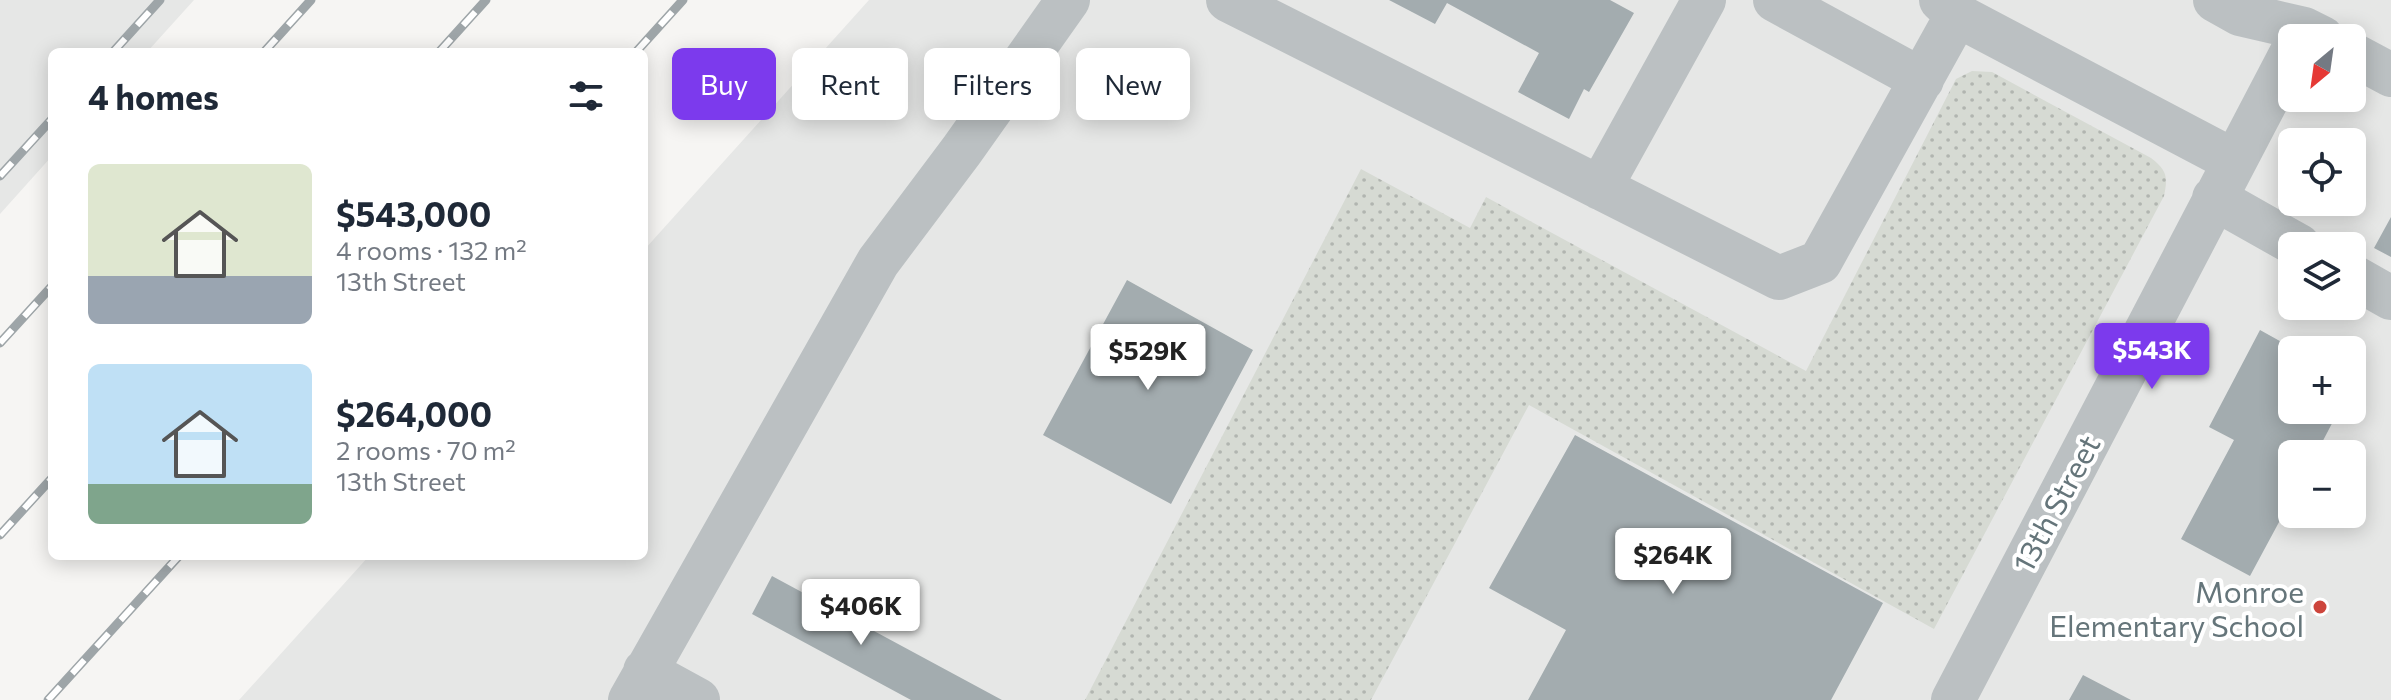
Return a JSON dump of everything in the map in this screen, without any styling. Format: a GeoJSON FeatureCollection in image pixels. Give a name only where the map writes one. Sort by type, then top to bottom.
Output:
{"type":"FeatureCollection","features":[{"type":"Feature","properties":{"kind":"street"},"geometry":{"type":"LineString","coordinates":[[698,700],[638,686],[878,262],[1068,0]]}},
{"type":"Feature","properties":{"kind":"street"},"geometry":{"type":"LineString","coordinates":[[1228,0],[1779,278],[1820,262],[1922,80],[1949,8],[2234,161]]}},
{"type":"Feature","properties":{"kind":"street"},"geometry":{"type":"LineString","coordinates":[[1600,188],[1704,0]]}},
{"type":"Feature","properties":{"kind":"street"},"geometry":{"type":"LineString","coordinates":[[1775,0],[1922,80]]}},
{"type":"Feature","properties":{"kind":"street"},"geometry":{"type":"LineString","coordinates":[[2215,0],[2240,14],[2279,24]]}},
{"type":"Feature","properties":{"kind":"street"},"geometry":{"type":"LineString","coordinates":[[2366,62],[2391,75]]}},
{"type":"Feature","properties":{"kind":"street","name":"13th Street"},"geometry":{"type":"LineString","coordinates":[[1953,700],[2214,198],[2278,83]]}},
{"type":"Feature","properties":{"kind":"street"},"geometry":{"type":"LineString","coordinates":[[2214,198],[2278,234]]}},
{"type":"Feature","properties":{"kind":"street"},"geometry":{"type":"LineString","coordinates":[[2366,284],[2391,298]]}},
{"type":"Feature","properties":{"kind":"shaded area"},"geometry":{"type":"Polygon","coordinates":[[[0,0],[194,0],[151,48],[48,48],[48,160],[0,214],[0,0]]]}},
{"type":"Feature","properties":{"kind":"shaded area"},"geometry":{"type":"Polygon","coordinates":[[[869,0],[2391,0],[2391,700],[239,700],[365,560],[648,560],[648,246],[761,120],[776,120],[776,103],[792,86],[792,120],[908,120],[908,48],[826,48],[869,0]]]}},
{"type":"Feature","properties":{"kind":"shaded area"},"geometry":{"type":"Polygon","coordinates":[[[1972,71],[1992,72],[2151,158],[2163,170],[2166,184],[2164,196],[1934,629],[1529,405],[1371,700],[1085,700],[1361,169],[1470,228],[1486,197],[1806,371],[1956,79],[1972,71]]]}},
{"type":"Feature","properties":{"kind":"building"},"geometry":{"type":"Polygon","coordinates":[[[1389,0],[1610,0],[1634,13],[1589,92],[1584,89],[1569,119],[1518,92],[1539,53],[1447,3],[1435,24],[1389,0]]]}},
{"type":"Feature","properties":{"kind":"building"},"geometry":{"type":"Polygon","coordinates":[[[2391,217],[2391,257],[2374,248],[2391,217]]]}},
{"type":"Feature","properties":{"kind":"building"},"geometry":{"type":"Polygon","coordinates":[[[1127,280],[1253,350],[1171,504],[1043,435],[1127,280]]]}},
{"type":"Feature","properties":{"kind":"building"},"geometry":{"type":"Polygon","coordinates":[[[2260,330],[2278,340],[2278,424],[2332,424],[2323,440],[2278,440],[2278,524],[2250,576],[2181,539],[2234,440],[2209,427],[2260,330]]]}},
{"type":"Feature","properties":{"kind":"building"},"geometry":{"type":"Polygon","coordinates":[[[1575,435],[1883,603],[1831,700],[1528,700],[1566,630],[1489,588],[1575,435]]]}},
{"type":"Feature","properties":{"kind":"building"},"geometry":{"type":"Polygon","coordinates":[[[772,576],[1002,700],[911,700],[752,614],[772,576]]]}},
{"type":"Feature","properties":{"kind":"building"},"geometry":{"type":"Polygon","coordinates":[[[2083,675],[2131,700],[2069,700],[2083,675]]]}},
{"type":"Feature","properties":{"kind":"railway"},"geometry":{"type":"LineString","coordinates":[[117,48],[160,0]]}},
{"type":"Feature","properties":{"kind":"railway"},"geometry":{"type":"LineString","coordinates":[[268,48],[311,0]]}},
{"type":"Feature","properties":{"kind":"railway"},"geometry":{"type":"LineString","coordinates":[[443,48],[486,0]]}},
{"type":"Feature","properties":{"kind":"railway"},"geometry":{"type":"LineString","coordinates":[[640,48],[683,0]]}},
{"type":"Feature","properties":{"kind":"railway"},"geometry":{"type":"LineString","coordinates":[[0,176],[48,123]]}},
{"type":"Feature","properties":{"kind":"railway"},"geometry":{"type":"LineString","coordinates":[[0,343],[48,290]]}},
{"type":"Feature","properties":{"kind":"railway"},"geometry":{"type":"LineString","coordinates":[[0,535],[48,482]]}},
{"type":"Feature","properties":{"kind":"railway"},"geometry":{"type":"LineString","coordinates":[[48,700],[175,560]]}},
{"type":"Feature","properties":{"kind":"place","name":"Monroe Elementary School"},"geometry":{"type":"Point","coordinates":[2320,607]}}]}
